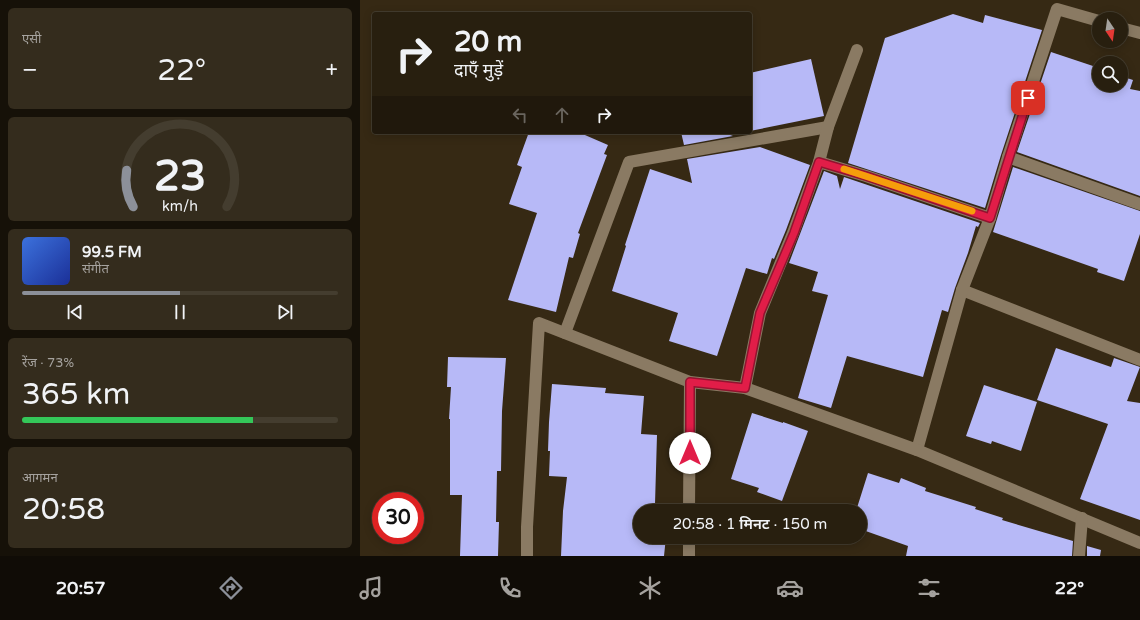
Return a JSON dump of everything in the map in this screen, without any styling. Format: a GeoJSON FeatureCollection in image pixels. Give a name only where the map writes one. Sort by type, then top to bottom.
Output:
{"type":"FeatureCollection","features":[{"type":"Feature","properties":{"kind":"street"},"geometry":{"type":"LineString","coordinates":[[916,450],[962,290],[990,218],[1008,157],[1057,9],[1092,19]]}},
{"type":"Feature","properties":{"kind":"street"},"geometry":{"type":"LineString","coordinates":[[1128,30],[1140,33]]}},
{"type":"Feature","properties":{"kind":"street"},"geometry":{"type":"LineString","coordinates":[[745,388],[760,313],[794,233],[819,162],[828,127],[857,50]]}},
{"type":"Feature","properties":{"kind":"street"},"geometry":{"type":"LineString","coordinates":[[564,333],[629,162],[828,127]]}},
{"type":"Feature","properties":{"kind":"street"},"geometry":{"type":"LineString","coordinates":[[1008,157],[1140,204]]}},
{"type":"Feature","properties":{"kind":"street"},"geometry":{"type":"LineString","coordinates":[[819,162],[866,176],[990,218]]}},
{"type":"Feature","properties":{"kind":"street"},"geometry":{"type":"LineString","coordinates":[[962,290],[1140,360]]}},
{"type":"Feature","properties":{"kind":"street"},"geometry":{"type":"LineString","coordinates":[[527,556],[526,527],[539,323],[690,382],[745,388],[916,450],[1140,543]]}},
{"type":"Feature","properties":{"kind":"street"},"geometry":{"type":"LineString","coordinates":[[689,504],[690,382]]}},
{"type":"Feature","properties":{"kind":"street"},"geometry":{"type":"LineString","coordinates":[[1079,556],[1082,518]]}},
{"type":"Feature","properties":{"kind":"street"},"geometry":{"type":"LineString","coordinates":[[689,544],[689,556]]}},
{"type":"Feature","properties":{"kind":"building"},"geometry":{"type":"Polygon","coordinates":[[[953,14],[983,23],[985,15],[1042,30],[985,208],[848,163],[885,38],[953,14]]]}},
{"type":"Feature","properties":{"kind":"building"},"geometry":{"type":"Polygon","coordinates":[[[1051,52],[1092,66],[1092,92],[1128,92],[1128,78],[1133,80],[1130,89],[1140,91],[1140,196],[1017,152],[1051,52]]]}},
{"type":"Feature","properties":{"kind":"building"},"geometry":{"type":"Polygon","coordinates":[[[811,59],[824,116],[752,131],[752,73],[811,59]]]}},
{"type":"Feature","properties":{"kind":"building"},"geometry":{"type":"Polygon","coordinates":[[[528,134],[583,134],[608,145],[604,154],[607,155],[578,233],[580,234],[573,258],[569,257],[556,312],[508,300],[537,213],[509,204],[522,167],[517,165],[528,134]]]}},
{"type":"Feature","properties":{"kind":"building"},"geometry":{"type":"Polygon","coordinates":[[[681,134],[728,134],[733,136],[684,145],[681,134]]]}},
{"type":"Feature","properties":{"kind":"building"},"geometry":{"type":"Polygon","coordinates":[[[760,147],[810,165],[786,230],[774,259],[772,258],[767,274],[746,268],[717,356],[669,341],[678,313],[612,291],[626,246],[625,245],[650,169],[692,183],[687,159],[760,147]]]}},
{"type":"Feature","properties":{"kind":"building"},"geometry":{"type":"Polygon","coordinates":[[[1013,167],[1140,211],[1140,234],[1124,281],[1097,272],[1098,269],[993,232],[1013,167]]]}},
{"type":"Feature","properties":{"kind":"building"},"geometry":{"type":"Polygon","coordinates":[[[824,171],[837,176],[840,189],[844,177],[980,223],[978,227],[976,226],[948,312],[942,310],[923,377],[847,356],[831,408],[798,398],[828,295],[812,291],[818,272],[789,263],[824,171]]]}},
{"type":"Feature","properties":{"kind":"building"},"geometry":{"type":"Polygon","coordinates":[[[1056,348],[1111,367],[1114,358],[1140,367],[1127,401],[1140,403],[1140,520],[1080,499],[1108,424],[1037,400],[1056,348]]]}},
{"type":"Feature","properties":{"kind":"building"},"geometry":{"type":"Polygon","coordinates":[[[448,357],[506,358],[502,411],[501,471],[497,471],[496,522],[499,522],[498,556],[460,556],[462,495],[450,495],[449,419],[451,387],[447,387],[448,357]]]}},
{"type":"Feature","properties":{"kind":"building"},"geometry":{"type":"Polygon","coordinates":[[[552,384],[606,388],[605,393],[644,396],[641,434],[657,435],[655,504],[633,504],[633,544],[665,544],[664,556],[561,556],[563,511],[567,477],[549,476],[549,422],[552,384]]]}},
{"type":"Feature","properties":{"kind":"building"},"geometry":{"type":"Polygon","coordinates":[[[984,385],[1037,402],[1021,451],[992,441],[991,444],[966,436],[984,385]]]}},
{"type":"Feature","properties":{"kind":"building"},"geometry":{"type":"Polygon","coordinates":[[[752,413],[808,431],[782,501],[757,492],[759,488],[731,479],[752,413]]]}},
{"type":"Feature","properties":{"kind":"building"},"geometry":{"type":"Polygon","coordinates":[[[868,473],[899,483],[901,478],[926,488],[925,491],[976,507],[975,509],[1003,518],[1002,520],[1073,541],[1072,556],[906,556],[908,546],[867,531],[867,504],[858,504],[868,473]]]}},
{"type":"Feature","properties":{"kind":"building"},"geometry":{"type":"Polygon","coordinates":[[[1087,546],[1101,550],[1100,556],[1087,556],[1087,546]]]}},
{"type":"Feature","properties":{"kind":"slow traffic"},"geometry":{"type":"LineString","coordinates":[[844,169],[972,211]]}},
{"type":"Feature","properties":{"kind":"route"},"geometry":{"type":"LineString","coordinates":[[690,453],[690,382],[745,388],[760,313],[794,233],[819,162],[866,176],[990,218],[1008,157],[1028,98]]}}]}
